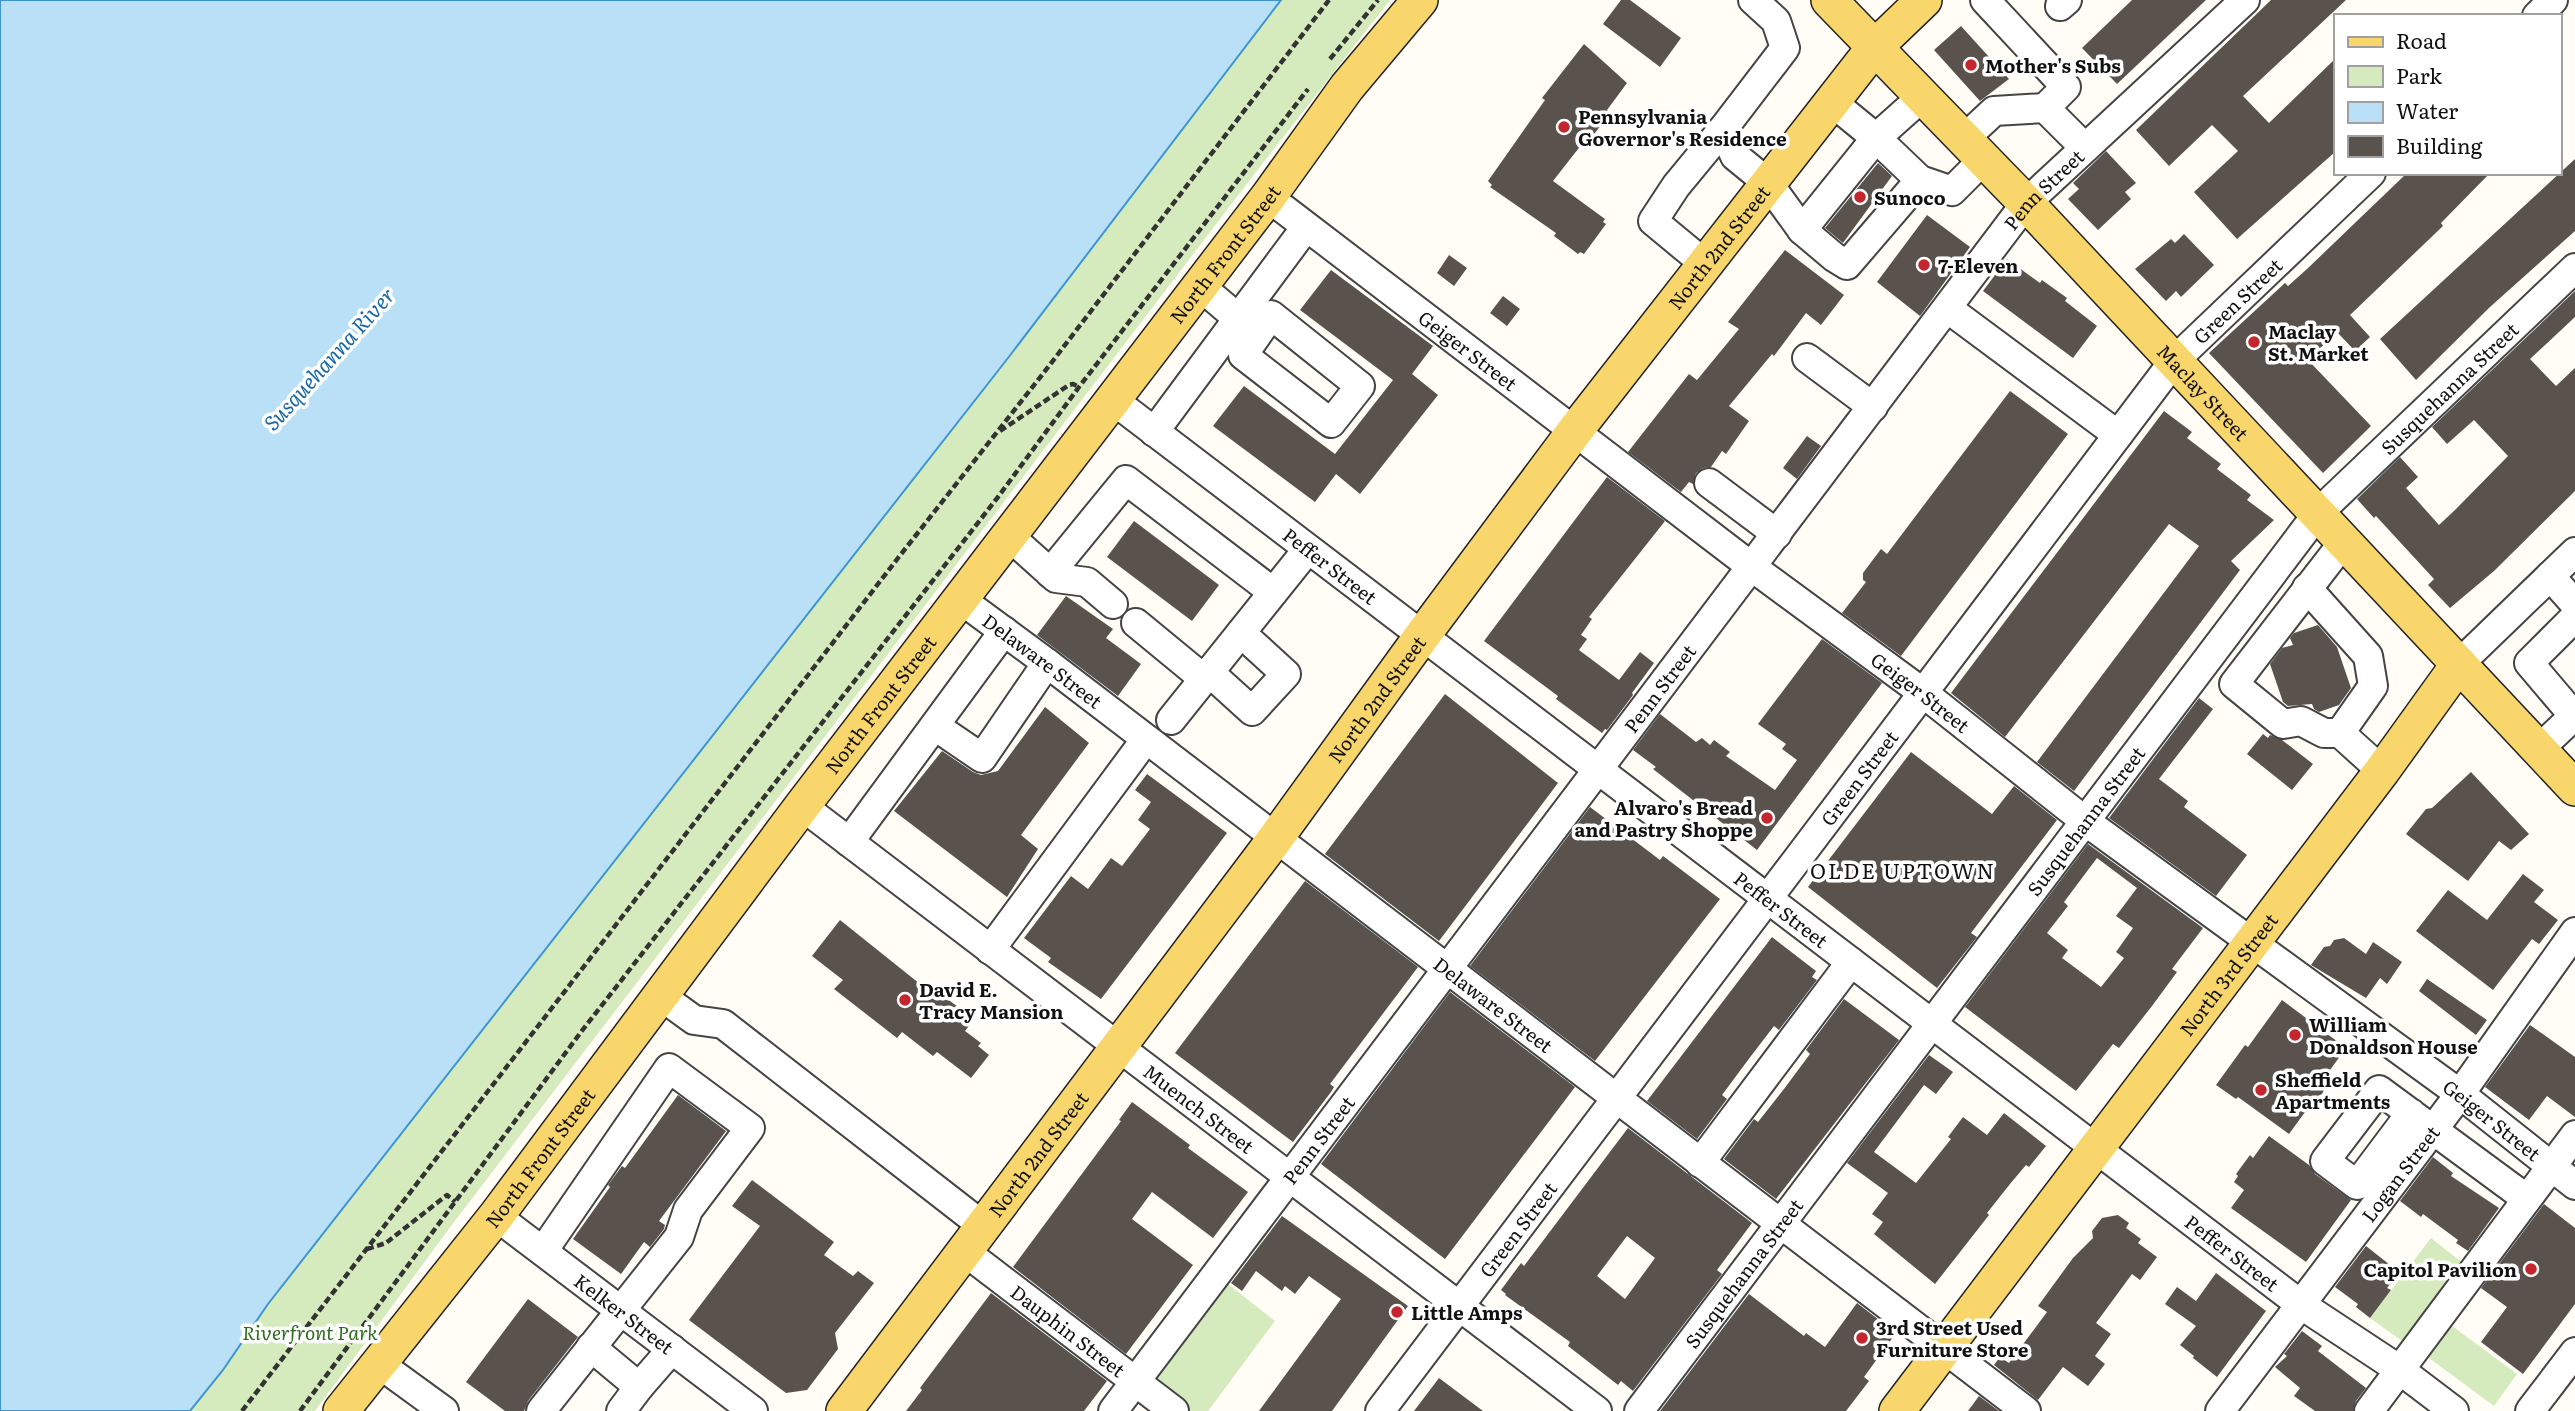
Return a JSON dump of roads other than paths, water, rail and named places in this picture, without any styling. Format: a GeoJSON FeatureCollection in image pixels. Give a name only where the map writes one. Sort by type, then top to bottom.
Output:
{"type":"FeatureCollection","features":[{"type":"Feature","properties":{"kind":"main road","name":"North Front Street"},"geometry":{"type":"LineString","coordinates":[[341,1411],[496,1216],[802,806],[1268,197],[1348,87],[1420,0]]}},
{"type":"Feature","properties":{"kind":"main road","name":"Maclay Street"},"geometry":{"type":"LineString","coordinates":[[1829,0],[2025,203],[2575,788]]}},
{"type":"Feature","properties":{"kind":"main road","name":"North 2nd Street"},"geometry":{"type":"LineString","coordinates":[[844,1411],[1275,839],[1574,432],[1874,48],[1924,0]]}},
{"type":"Feature","properties":{"kind":"main road","name":"North 3rd Street"},"geometry":{"type":"LineString","coordinates":[[1897,1411],[2382,772],[2459,664]]}},
{"type":"Feature","properties":{"kind":"street"},"geometry":{"type":"LineString","coordinates":[[1705,264],[1653,221],[1691,167],[1785,48],[1776,21],[1752,0]]}},
{"type":"Feature","properties":{"kind":"street"},"geometry":{"type":"LineString","coordinates":[[1832,102],[1876,138],[1920,180],[1952,191],[1994,111],[2045,108],[2066,87],[1985,0]]}},
{"type":"Feature","properties":{"kind":"street","name":"Penn Street"},"geometry":{"type":"LineString","coordinates":[[1113,1411],[2025,203],[2245,0]]}},
{"type":"Feature","properties":{"kind":"street"},"geometry":{"type":"LineString","coordinates":[[2539,14],[2553,0]]}},
{"type":"Feature","properties":{"kind":"street"},"geometry":{"type":"LineString","coordinates":[[1802,230],[1876,138],[1922,97]]}},
{"type":"Feature","properties":{"kind":"street"},"geometry":{"type":"LineString","coordinates":[[2045,108],[2085,148]]}},
{"type":"Feature","properties":{"kind":"street"},"geometry":{"type":"LineString","coordinates":[[1723,129],[1735,156],[1768,183],[1802,230],[1847,265],[1920,180]]}},
{"type":"Feature","properties":{"kind":"street","name":"Green Street"},"geometry":{"type":"LineString","coordinates":[[1380,1411],[2174,361],[2369,175]]}},
{"type":"Feature","properties":{"kind":"street","name":"Geiger Street"},"geometry":{"type":"LineString","coordinates":[[1268,197],[1752,567],[1922,692],[2085,821],[2460,1094],[2575,1185]]}},
{"type":"Feature","properties":{"kind":"street"},"geometry":{"type":"LineString","coordinates":[[1154,432],[1175,406],[1253,331],[1306,227]]}},
{"type":"Feature","properties":{"kind":"street","name":"Susquehanna Street"},"geometry":{"type":"LineString","coordinates":[[1639,1411],[2318,513],[2575,268]]}},
{"type":"Feature","properties":{"kind":"street"},"geometry":{"type":"LineString","coordinates":[[1200,286],[1253,331],[1331,423],[1360,386],[1253,331]]}},
{"type":"Feature","properties":{"kind":"street"},"geometry":{"type":"LineString","coordinates":[[1947,308],[2118,435]]}},
{"type":"Feature","properties":{"kind":"street"},"geometry":{"type":"LineString","coordinates":[[1807,358],[1873,407]]}},
{"type":"Feature","properties":{"kind":"street","name":"Peffer Street"},"geometry":{"type":"LineString","coordinates":[[1113,400],[2300,1304],[2400,1370],[2454,1411]]}},
{"type":"Feature","properties":{"kind":"street"},"geometry":{"type":"LineString","coordinates":[[1050,573],[1126,480],[1273,593]]}},
{"type":"Feature","properties":{"kind":"street"},"geometry":{"type":"LineString","coordinates":[[1709,484],[1777,534]]}},
{"type":"Feature","properties":{"kind":"street"},"geometry":{"type":"LineString","coordinates":[[1009,536],[1056,578],[1087,582],[1113,604]]}},
{"type":"Feature","properties":{"kind":"street"},"geometry":{"type":"LineString","coordinates":[[2343,543],[2234,684],[2283,724],[2301,721],[2324,733],[2340,733],[2382,772]]}},
{"type":"Feature","properties":{"kind":"street"},"geometry":{"type":"LineString","coordinates":[[1171,720],[1308,549]]}},
{"type":"Feature","properties":{"kind":"street","name":"North 3rd Street"},"geometry":{"type":"LineString","coordinates":[[2459,664],[2575,552]]}},
{"type":"Feature","properties":{"kind":"street"},"geometry":{"type":"LineString","coordinates":[[2550,576],[2575,604]]}},
{"type":"Feature","properties":{"kind":"street"},"geometry":{"type":"LineString","coordinates":[[2307,588],[2368,656],[2373,686],[2340,733]]}},
{"type":"Feature","properties":{"kind":"street","name":"Delaware Street"},"geometry":{"type":"LineString","coordinates":[[960,599],[2026,1411]]}},
{"type":"Feature","properties":{"kind":"street"},"geometry":{"type":"LineString","coordinates":[[2539,749],[2575,716],[2529,663],[2575,617]]}},
{"type":"Feature","properties":{"kind":"street"},"geometry":{"type":"LineString","coordinates":[[1136,623],[1252,711],[1286,674],[1241,633]]}},
{"type":"Feature","properties":{"kind":"street"},"geometry":{"type":"LineString","coordinates":[[849,842],[1004,631]]}},
{"type":"Feature","properties":{"kind":"street"},"geometry":{"type":"LineString","coordinates":[[935,726],[982,758],[1047,663]]}},
{"type":"Feature","properties":{"kind":"street"},"geometry":{"type":"LineString","coordinates":[[990,950],[1146,739]]}},
{"type":"Feature","properties":{"kind":"street","name":"Muench Street"},"geometry":{"type":"LineString","coordinates":[[802,806],[1597,1411]]}},
{"type":"Feature","properties":{"kind":"street","name":"Logan Street"},"geometry":{"type":"LineString","coordinates":[[2220,1411],[2300,1304],[2421,1121],[2460,1094],[2575,932]]}},
{"type":"Feature","properties":{"kind":"street"},"geometry":{"type":"LineString","coordinates":[[1700,1163],[1851,962]]}},
{"type":"Feature","properties":{"kind":"street","name":"Dauphin Street"},"geometry":{"type":"LineString","coordinates":[[661,996],[694,1020],[723,1024],[1135,1381],[1174,1411]]}},
{"type":"Feature","properties":{"kind":"street"},"geometry":{"type":"LineString","coordinates":[[541,1411],[679,1237],[688,1210],[750,1128],[669,1068],[543,1251]]}},
{"type":"Feature","properties":{"kind":"street"},"geometry":{"type":"LineString","coordinates":[[2421,1121],[2527,1199]]}},
{"type":"Feature","properties":{"kind":"street"},"geometry":{"type":"LineString","coordinates":[[2369,1411],[2575,1135]]}},
{"type":"Feature","properties":{"kind":"street","name":"Kelker Street"},"geometry":{"type":"LineString","coordinates":[[496,1216],[753,1411]]}},
{"type":"Feature","properties":{"kind":"street"},"geometry":{"type":"LineString","coordinates":[[591,1347],[639,1387]]}},
{"type":"Feature","properties":{"kind":"street"},"geometry":{"type":"LineString","coordinates":[[621,1411],[672,1349]]}},
{"type":"Feature","properties":{"kind":"street"},"geometry":{"type":"LineString","coordinates":[[2530,1411],[2575,1352]]}},
{"type":"Feature","properties":{"kind":"street"},"geometry":{"type":"LineString","coordinates":[[378,1363],[444,1411]]}},
{"type":"Feature","properties":{"kind":"water","name":"Susquehanna River"},"geometry":{"type":"Polygon","coordinates":[[[0,0],[1281,0],[1008,358],[268,1304],[223,1370],[190,1411],[0,1411],[0,0]]]}},
{"type":"Feature","properties":{"kind":"place","name":"Mother's Subs"},"geometry":{"type":"Point","coordinates":[1971,65]}},
{"type":"Feature","properties":{"kind":"place","name":"Pennsylvania Governor's Residence"},"geometry":{"type":"Point","coordinates":[1564,127]}},
{"type":"Feature","properties":{"kind":"place","name":"Sunoco"},"geometry":{"type":"Point","coordinates":[1860,197]}},
{"type":"Feature","properties":{"kind":"place","name":"7-Eleven"},"geometry":{"type":"Point","coordinates":[1924,265]}},
{"type":"Feature","properties":{"kind":"place","name":"Maclay St. Market"},"geometry":{"type":"Point","coordinates":[2254,342]}},
{"type":"Feature","properties":{"kind":"place","name":"Alvaro's Bread and Pastry Shoppe"},"geometry":{"type":"Point","coordinates":[1767,818]}},
{"type":"Feature","properties":{"kind":"place","name":"David E. Tracy Mansion"},"geometry":{"type":"Point","coordinates":[905,1000]}},
{"type":"Feature","properties":{"kind":"place","name":"William Donaldson House"},"geometry":{"type":"Point","coordinates":[2295,1035]}},
{"type":"Feature","properties":{"kind":"place","name":"Sheffield Apartments"},"geometry":{"type":"Point","coordinates":[2261,1090]}},
{"type":"Feature","properties":{"kind":"place","name":"Capitol Pavilion"},"geometry":{"type":"Point","coordinates":[2531,1269]}},
{"type":"Feature","properties":{"kind":"place","name":"Little Amps"},"geometry":{"type":"Point","coordinates":[1397,1312]}},
{"type":"Feature","properties":{"kind":"place","name":"3rd Street Used Furniture Store"},"geometry":{"type":"Point","coordinates":[1862,1338]}},
{"type":"Feature","properties":{"kind":"district","name":"OLDE UPTOWN"},"geometry":{"type":"Point","coordinates":[1903,869]}},
{"type":"Feature","properties":{"kind":"park label","name":"Riverfront Park"},"geometry":{"type":"Point","coordinates":[310,1332]}}]}
